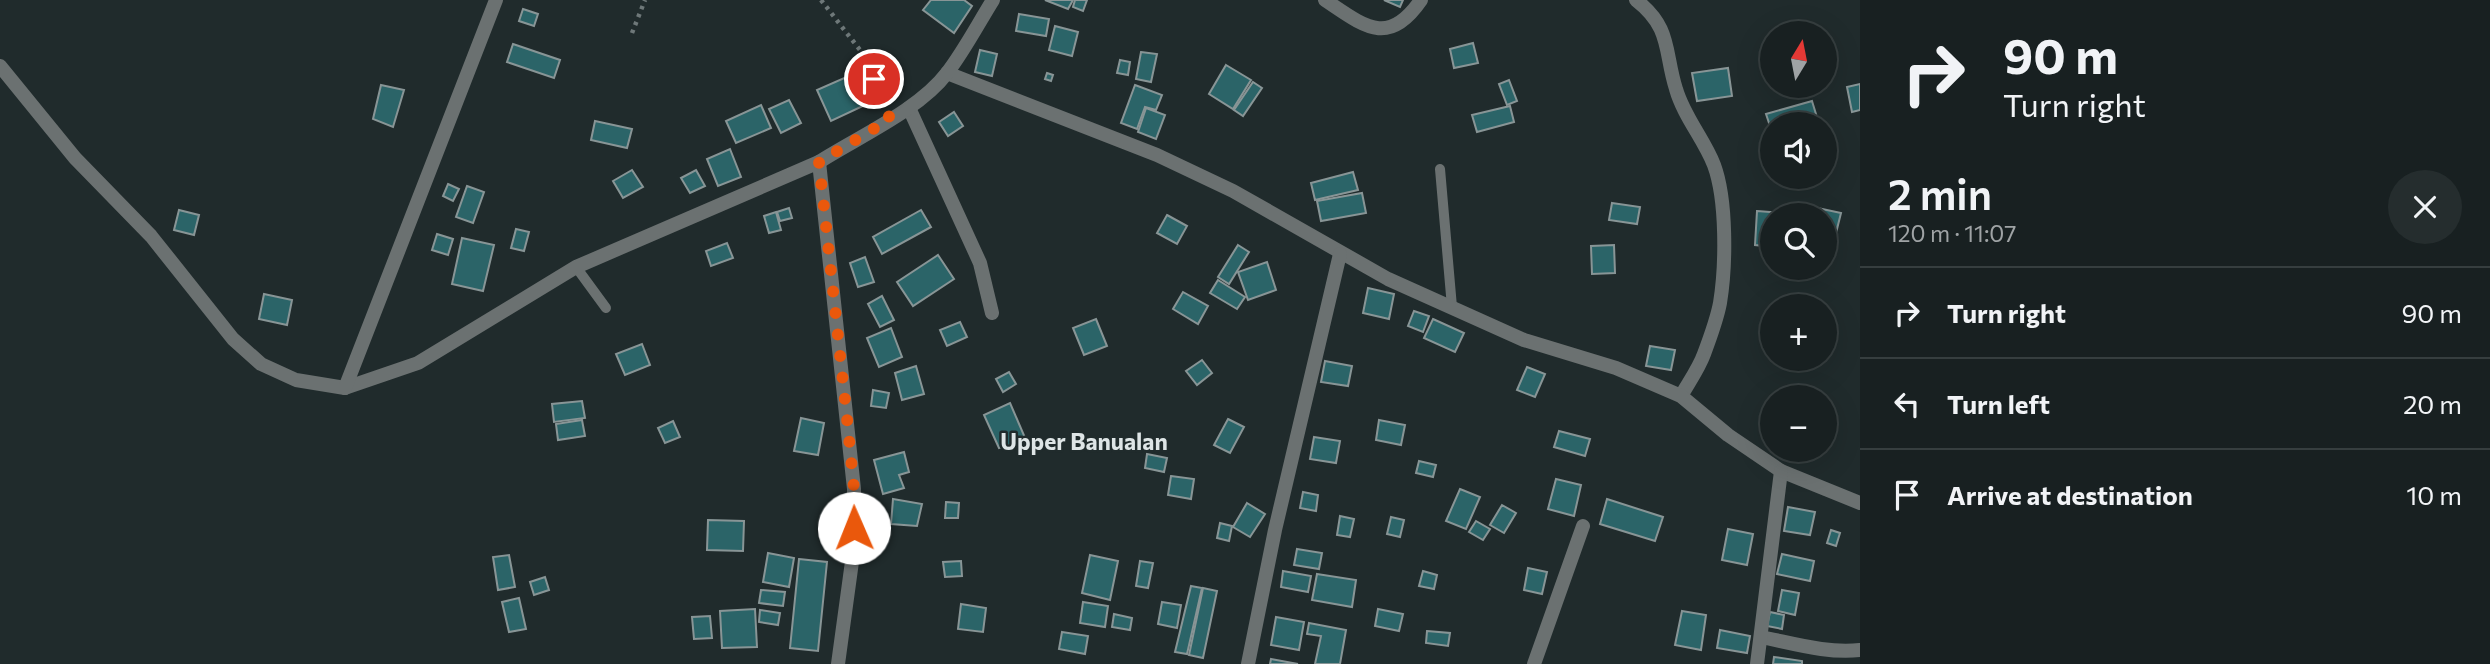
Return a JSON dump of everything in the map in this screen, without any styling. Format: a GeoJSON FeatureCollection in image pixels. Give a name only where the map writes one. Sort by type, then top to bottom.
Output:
{"type":"FeatureCollection","features":[{"type":"Feature","properties":{"kind":"street"},"geometry":{"type":"LineString","coordinates":[[345,388],[496,0]]}},
{"type":"Feature","properties":{"kind":"street"},"geometry":{"type":"LineString","coordinates":[[0,66],[75,158],[152,236],[233,339],[261,364],[296,380],[345,388],[418,363],[576,267],[819,162],[909,108],[947,73],[993,0]]}},
{"type":"Feature","properties":{"kind":"street"},"geometry":{"type":"LineString","coordinates":[[1325,0],[1360,25],[1381,29],[1397,26],[1412,13],[1421,0]]}},
{"type":"Feature","properties":{"kind":"street"},"geometry":{"type":"LineString","coordinates":[[1636,0],[1653,16],[1664,35],[1675,89],[1691,125],[1713,162],[1720,184],[1723,220],[1720,303],[1703,356],[1681,396]]}},
{"type":"Feature","properties":{"kind":"street"},"geometry":{"type":"LineString","coordinates":[[947,73],[1157,155],[1233,191],[1388,279],[1524,340],[1616,368],[1681,396],[1728,435],[1782,471],[1860,503]]}},
{"type":"Feature","properties":{"kind":"street"},"geometry":{"type":"LineString","coordinates":[[909,108],[980,263],[992,313]]}},
{"type":"Feature","properties":{"kind":"street"},"geometry":{"type":"LineString","coordinates":[[819,162],[854,489],[854,547],[838,664]]}},
{"type":"Feature","properties":{"kind":"street"},"geometry":{"type":"LineString","coordinates":[[1248,664],[1302,412],[1340,254]]}},
{"type":"Feature","properties":{"kind":"street"},"geometry":{"type":"LineString","coordinates":[[1757,664],[1782,471]]}},
{"type":"Feature","properties":{"kind":"street"},"geometry":{"type":"LineString","coordinates":[[1534,664],[1583,526]]}},
{"type":"Feature","properties":{"kind":"street"},"geometry":{"type":"LineString","coordinates":[[1761,638],[1822,648],[1860,650]]}},
{"type":"Feature","properties":{"kind":"lane"},"geometry":{"type":"LineString","coordinates":[[1440,169],[1452,307]]}},
{"type":"Feature","properties":{"kind":"lane"},"geometry":{"type":"LineString","coordinates":[[576,267],[606,308]]}},
{"type":"Feature","properties":{"kind":"path"},"geometry":{"type":"LineString","coordinates":[[632,33],[645,0]]}},
{"type":"Feature","properties":{"kind":"path"},"geometry":{"type":"LineString","coordinates":[[821,0],[867,59],[890,119]]}},
{"type":"Feature","properties":{"kind":"building"},"geometry":{"type":"Polygon","coordinates":[[[931,0],[964,0],[972,6],[954,33],[923,10],[931,0]]]}},
{"type":"Feature","properties":{"kind":"building"},"geometry":{"type":"Polygon","coordinates":[[[1045,0],[1073,0],[1068,9],[1045,0]]]}},
{"type":"Feature","properties":{"kind":"building"},"geometry":{"type":"Polygon","coordinates":[[[1075,0],[1087,0],[1083,11],[1073,7],[1075,0]]]}},
{"type":"Feature","properties":{"kind":"building"},"geometry":{"type":"Polygon","coordinates":[[[1384,0],[1403,0],[1400,7],[1384,0]]]}},
{"type":"Feature","properties":{"kind":"building"},"geometry":{"type":"Polygon","coordinates":[[[523,9],[538,14],[534,26],[519,21],[523,9]]]}},
{"type":"Feature","properties":{"kind":"building"},"geometry":{"type":"Polygon","coordinates":[[[1019,14],[1049,19],[1046,36],[1016,31],[1019,14]]]}},
{"type":"Feature","properties":{"kind":"building"},"geometry":{"type":"Polygon","coordinates":[[[1055,26],[1078,32],[1072,56],[1049,50],[1055,26]]]}},
{"type":"Feature","properties":{"kind":"building"},"geometry":{"type":"Polygon","coordinates":[[[1473,43],[1478,63],[1454,68],[1450,49],[1473,43]]]}},
{"type":"Feature","properties":{"kind":"building"},"geometry":{"type":"Polygon","coordinates":[[[513,44],[560,60],[554,78],[507,62],[513,44]]]}},
{"type":"Feature","properties":{"kind":"building"},"geometry":{"type":"Polygon","coordinates":[[[980,50],[997,54],[992,76],[975,72],[980,50]]]}},
{"type":"Feature","properties":{"kind":"building"},"geometry":{"type":"Polygon","coordinates":[[[1141,52],[1157,54],[1151,82],[1136,79],[1141,52]]]}},
{"type":"Feature","properties":{"kind":"building"},"geometry":{"type":"Polygon","coordinates":[[[1120,60],[1130,62],[1128,75],[1117,73],[1120,60]]]}},
{"type":"Feature","properties":{"kind":"building"},"geometry":{"type":"Polygon","coordinates":[[[1226,65],[1251,80],[1233,109],[1209,94],[1226,65]]]}},
{"type":"Feature","properties":{"kind":"building"},"geometry":{"type":"Polygon","coordinates":[[[1728,68],[1732,96],[1697,101],[1692,73],[1728,68]]]}},
{"type":"Feature","properties":{"kind":"building"},"geometry":{"type":"Polygon","coordinates":[[[1047,73],[1053,75],[1051,81],[1045,79],[1047,73]]]}},
{"type":"Feature","properties":{"kind":"building"},"geometry":{"type":"Polygon","coordinates":[[[851,75],[865,105],[831,121],[817,90],[851,75]]]}},
{"type":"Feature","properties":{"kind":"building"},"geometry":{"type":"Polygon","coordinates":[[[1509,80],[1517,101],[1507,105],[1499,84],[1509,80]]]}},
{"type":"Feature","properties":{"kind":"building"},"geometry":{"type":"Polygon","coordinates":[[[1253,82],[1262,88],[1243,116],[1234,110],[1253,82]]]}},
{"type":"Feature","properties":{"kind":"building"},"geometry":{"type":"Polygon","coordinates":[[[1860,84],[1860,110],[1852,112],[1847,87],[1860,84]]]}},
{"type":"Feature","properties":{"kind":"building"},"geometry":{"type":"Polygon","coordinates":[[[381,85],[404,90],[393,127],[373,119],[381,85]]]}},
{"type":"Feature","properties":{"kind":"building"},"geometry":{"type":"Polygon","coordinates":[[[1135,85],[1162,95],[1156,110],[1145,107],[1137,129],[1121,123],[1135,85]]]}},
{"type":"Feature","properties":{"kind":"building"},"geometry":{"type":"Polygon","coordinates":[[[789,100],[801,123],[781,133],[769,109],[789,100]]]}},
{"type":"Feature","properties":{"kind":"building"},"geometry":{"type":"Polygon","coordinates":[[[1812,101],[1815,112],[1773,112],[1812,101]]]}},
{"type":"Feature","properties":{"kind":"building"},"geometry":{"type":"Polygon","coordinates":[[[761,105],[771,128],[736,143],[726,121],[761,105]]]}},
{"type":"Feature","properties":{"kind":"building"},"geometry":{"type":"Polygon","coordinates":[[[1510,106],[1514,122],[1477,132],[1472,115],[1510,106]]]}},
{"type":"Feature","properties":{"kind":"building"},"geometry":{"type":"Polygon","coordinates":[[[1146,108],[1165,115],[1156,139],[1138,132],[1146,108]]]}},
{"type":"Feature","properties":{"kind":"building"},"geometry":{"type":"Polygon","coordinates":[[[954,112],[963,126],[948,136],[939,122],[954,112]]]}},
{"type":"Feature","properties":{"kind":"building"},"geometry":{"type":"Polygon","coordinates":[[[595,121],[632,129],[627,148],[591,140],[595,121]]]}},
{"type":"Feature","properties":{"kind":"building"},"geometry":{"type":"Polygon","coordinates":[[[730,149],[741,177],[718,186],[707,159],[730,149]]]}},
{"type":"Feature","properties":{"kind":"building"},"geometry":{"type":"Polygon","coordinates":[[[632,170],[643,187],[623,198],[613,181],[632,170]]]}},
{"type":"Feature","properties":{"kind":"building"},"geometry":{"type":"Polygon","coordinates":[[[696,170],[705,186],[690,193],[681,178],[696,170]]]}},
{"type":"Feature","properties":{"kind":"building"},"geometry":{"type":"Polygon","coordinates":[[[1353,172],[1358,190],[1315,200],[1311,183],[1353,172]]]}},
{"type":"Feature","properties":{"kind":"building"},"geometry":{"type":"Polygon","coordinates":[[[448,184],[459,189],[453,201],[443,196],[448,184]]]}},
{"type":"Feature","properties":{"kind":"building"},"geometry":{"type":"Polygon","coordinates":[[[467,186],[484,192],[473,223],[456,217],[467,186]]]}},
{"type":"Feature","properties":{"kind":"building"},"geometry":{"type":"Polygon","coordinates":[[[1362,193],[1366,213],[1321,221],[1317,201],[1362,193]]]}},
{"type":"Feature","properties":{"kind":"building"},"geometry":{"type":"Polygon","coordinates":[[[1612,203],[1640,207],[1637,224],[1609,220],[1612,203]]]}},
{"type":"Feature","properties":{"kind":"building"},"geometry":{"type":"Polygon","coordinates":[[[789,208],[792,218],[780,221],[777,212],[789,208]]]}},
{"type":"Feature","properties":{"kind":"building"},"geometry":{"type":"Polygon","coordinates":[[[179,210],[199,215],[194,235],[174,230],[179,210]]]}},
{"type":"Feature","properties":{"kind":"building"},"geometry":{"type":"Polygon","coordinates":[[[921,210],[931,227],[882,254],[873,237],[921,210]]]}},
{"type":"Feature","properties":{"kind":"building"},"geometry":{"type":"Polygon","coordinates":[[[1757,211],[1760,211],[1760,246],[1755,245],[1757,211]]]}},
{"type":"Feature","properties":{"kind":"building"},"geometry":{"type":"Polygon","coordinates":[[[776,212],[781,230],[769,233],[764,216],[776,212]]]}},
{"type":"Feature","properties":{"kind":"building"},"geometry":{"type":"Polygon","coordinates":[[[1837,212],[1841,213],[1837,229],[1837,212]]]}},
{"type":"Feature","properties":{"kind":"building"},"geometry":{"type":"Polygon","coordinates":[[[1167,215],[1187,226],[1177,244],[1157,233],[1167,215]]]}},
{"type":"Feature","properties":{"kind":"building"},"geometry":{"type":"Polygon","coordinates":[[[516,229],[529,232],[524,251],[511,248],[516,229]]]}},
{"type":"Feature","properties":{"kind":"building"},"geometry":{"type":"Polygon","coordinates":[[[437,234],[453,239],[448,255],[432,250],[437,234]]]}},
{"type":"Feature","properties":{"kind":"building"},"geometry":{"type":"Polygon","coordinates":[[[462,238],[494,245],[483,291],[452,284],[462,238]]]}},
{"type":"Feature","properties":{"kind":"building"},"geometry":{"type":"Polygon","coordinates":[[[727,243],[733,258],[711,266],[706,251],[727,243]]]}},
{"type":"Feature","properties":{"kind":"building"},"geometry":{"type":"Polygon","coordinates":[[[1238,245],[1249,252],[1229,284],[1218,277],[1238,245]]]}},
{"type":"Feature","properties":{"kind":"building"},"geometry":{"type":"Polygon","coordinates":[[[1614,245],[1615,273],[1592,274],[1591,246],[1614,245]]]}},
{"type":"Feature","properties":{"kind":"building"},"geometry":{"type":"Polygon","coordinates":[[[938,255],[954,279],[913,306],[897,282],[938,255]]]}},
{"type":"Feature","properties":{"kind":"building"},"geometry":{"type":"Polygon","coordinates":[[[865,257],[874,282],[858,287],[850,263],[865,257]]]}},
{"type":"Feature","properties":{"kind":"building"},"geometry":{"type":"Polygon","coordinates":[[[1267,262],[1276,290],[1248,300],[1238,272],[1267,262]]]}},
{"type":"Feature","properties":{"kind":"building"},"geometry":{"type":"Polygon","coordinates":[[[1218,280],[1245,297],[1237,309],[1210,293],[1218,280]]]}},
{"type":"Feature","properties":{"kind":"building"},"geometry":{"type":"Polygon","coordinates":[[[1368,288],[1394,294],[1389,319],[1363,313],[1368,288]]]}},
{"type":"Feature","properties":{"kind":"building"},"geometry":{"type":"Polygon","coordinates":[[[1183,292],[1208,306],[1198,324],[1173,309],[1183,292]]]}},
{"type":"Feature","properties":{"kind":"building"},"geometry":{"type":"Polygon","coordinates":[[[264,294],[292,300],[287,325],[259,319],[264,294]]]}},
{"type":"Feature","properties":{"kind":"building"},"geometry":{"type":"Polygon","coordinates":[[[882,296],[894,320],[880,327],[868,304],[882,296]]]}},
{"type":"Feature","properties":{"kind":"building"},"geometry":{"type":"Polygon","coordinates":[[[1414,311],[1429,316],[1423,332],[1408,326],[1414,311]]]}},
{"type":"Feature","properties":{"kind":"building"},"geometry":{"type":"Polygon","coordinates":[[[1096,319],[1107,346],[1084,355],[1073,328],[1096,319]]]}},
{"type":"Feature","properties":{"kind":"building"},"geometry":{"type":"Polygon","coordinates":[[[1433,319],[1464,333],[1455,352],[1424,338],[1433,319]]]}},
{"type":"Feature","properties":{"kind":"building"},"geometry":{"type":"Polygon","coordinates":[[[960,322],[967,337],[947,346],[940,330],[960,322]]]}},
{"type":"Feature","properties":{"kind":"building"},"geometry":{"type":"Polygon","coordinates":[[[891,328],[902,357],[879,367],[867,338],[891,328]]]}},
{"type":"Feature","properties":{"kind":"building"},"geometry":{"type":"Polygon","coordinates":[[[642,344],[650,365],[625,375],[616,354],[642,344]]]}},
{"type":"Feature","properties":{"kind":"building"},"geometry":{"type":"Polygon","coordinates":[[[1650,346],[1675,350],[1671,370],[1646,366],[1650,346]]]}},
{"type":"Feature","properties":{"kind":"building"},"geometry":{"type":"Polygon","coordinates":[[[1202,360],[1212,373],[1197,385],[1186,371],[1202,360]]]}},
{"type":"Feature","properties":{"kind":"building"},"geometry":{"type":"Polygon","coordinates":[[[1325,361],[1352,366],[1348,386],[1321,382],[1325,361]]]}},
{"type":"Feature","properties":{"kind":"building"},"geometry":{"type":"Polygon","coordinates":[[[916,366],[924,394],[902,400],[895,373],[916,366]]]}},
{"type":"Feature","properties":{"kind":"building"},"geometry":{"type":"Polygon","coordinates":[[[1527,367],[1545,374],[1535,397],[1517,390],[1527,367]]]}},
{"type":"Feature","properties":{"kind":"building"},"geometry":{"type":"Polygon","coordinates":[[[1009,372],[1016,384],[1003,392],[996,379],[1009,372]]]}},
{"type":"Feature","properties":{"kind":"building"},"geometry":{"type":"Polygon","coordinates":[[[873,390],[889,393],[886,408],[871,406],[873,390]]]}},
{"type":"Feature","properties":{"kind":"building"},"geometry":{"type":"Polygon","coordinates":[[[582,401],[585,418],[554,422],[552,404],[582,401]]]}},
{"type":"Feature","properties":{"kind":"building"},"geometry":{"type":"Polygon","coordinates":[[[1010,403],[1026,440],[999,448],[984,415],[1010,403]]]}},
{"type":"Feature","properties":{"kind":"building"},"geometry":{"type":"Polygon","coordinates":[[[801,418],[824,423],[818,455],[794,451],[801,418]]]}},
{"type":"Feature","properties":{"kind":"building"},"geometry":{"type":"Polygon","coordinates":[[[1228,419],[1244,427],[1230,453],[1214,445],[1228,419]]]}},
{"type":"Feature","properties":{"kind":"building"},"geometry":{"type":"Polygon","coordinates":[[[582,420],[585,436],[558,440],[556,424],[582,420]]]}},
{"type":"Feature","properties":{"kind":"building"},"geometry":{"type":"Polygon","coordinates":[[[1379,420],[1405,425],[1401,445],[1376,440],[1379,420]]]}},
{"type":"Feature","properties":{"kind":"building"},"geometry":{"type":"Polygon","coordinates":[[[673,421],[680,437],[665,443],[658,428],[673,421]]]}},
{"type":"Feature","properties":{"kind":"building"},"geometry":{"type":"Polygon","coordinates":[[[1559,431],[1590,439],[1585,456],[1554,447],[1559,431]]]}},
{"type":"Feature","properties":{"kind":"building"},"geometry":{"type":"Polygon","coordinates":[[[1314,437],[1340,441],[1336,463],[1310,459],[1314,437]]]}},
{"type":"Feature","properties":{"kind":"building"},"geometry":{"type":"Polygon","coordinates":[[[904,452],[909,472],[899,475],[904,488],[883,494],[874,460],[904,452]]]}},
{"type":"Feature","properties":{"kind":"building"},"geometry":{"type":"Polygon","coordinates":[[[1147,454],[1167,458],[1164,472],[1145,468],[1147,454]]]}},
{"type":"Feature","properties":{"kind":"building"},"geometry":{"type":"Polygon","coordinates":[[[1419,461],[1436,465],[1433,477],[1416,473],[1419,461]]]}},
{"type":"Feature","properties":{"kind":"building"},"geometry":{"type":"Polygon","coordinates":[[[1171,476],[1194,479],[1191,499],[1168,495],[1171,476]]]}},
{"type":"Feature","properties":{"kind":"building"},"geometry":{"type":"Polygon","coordinates":[[[1556,479],[1581,485],[1574,516],[1548,509],[1556,479]]]}},
{"type":"Feature","properties":{"kind":"building"},"geometry":{"type":"Polygon","coordinates":[[[1460,489],[1480,497],[1466,529],[1446,521],[1460,489]]]}},
{"type":"Feature","properties":{"kind":"building"},"geometry":{"type":"Polygon","coordinates":[[[1303,492],[1318,495],[1316,511],[1300,508],[1303,492]]]}},
{"type":"Feature","properties":{"kind":"building"},"geometry":{"type":"Polygon","coordinates":[[[893,499],[922,504],[917,526],[891,524],[893,499]]]}},
{"type":"Feature","properties":{"kind":"building"},"geometry":{"type":"Polygon","coordinates":[[[1607,499],[1663,517],[1655,541],[1600,524],[1607,499]]]}},
{"type":"Feature","properties":{"kind":"building"},"geometry":{"type":"Polygon","coordinates":[[[946,502],[959,503],[958,518],[945,518],[946,502]]]}},
{"type":"Feature","properties":{"kind":"building"},"geometry":{"type":"Polygon","coordinates":[[[1247,503],[1265,514],[1250,537],[1233,527],[1247,503]]]}},
{"type":"Feature","properties":{"kind":"building"},"geometry":{"type":"Polygon","coordinates":[[[1502,505],[1516,513],[1504,533],[1490,525],[1502,505]]]}},
{"type":"Feature","properties":{"kind":"building"},"geometry":{"type":"Polygon","coordinates":[[[1788,507],[1815,512],[1810,535],[1784,531],[1788,507]]]}},
{"type":"Feature","properties":{"kind":"building"},"geometry":{"type":"Polygon","coordinates":[[[1340,516],[1354,519],[1350,537],[1337,535],[1340,516]]]}},
{"type":"Feature","properties":{"kind":"building"},"geometry":{"type":"Polygon","coordinates":[[[1391,517],[1404,520],[1400,537],[1387,534],[1391,517]]]}},
{"type":"Feature","properties":{"kind":"building"},"geometry":{"type":"Polygon","coordinates":[[[708,520],[744,521],[743,551],[707,550],[708,520]]]}},
{"type":"Feature","properties":{"kind":"building"},"geometry":{"type":"Polygon","coordinates":[[[1476,521],[1490,529],[1483,540],[1469,532],[1476,521]]]}},
{"type":"Feature","properties":{"kind":"building"},"geometry":{"type":"Polygon","coordinates":[[[1220,523],[1232,526],[1229,541],[1217,538],[1220,523]]]}},
{"type":"Feature","properties":{"kind":"building"},"geometry":{"type":"Polygon","coordinates":[[[1728,529],[1753,534],[1747,565],[1722,560],[1728,529]]]}},
{"type":"Feature","properties":{"kind":"building"},"geometry":{"type":"Polygon","coordinates":[[[1831,530],[1840,533],[1836,546],[1827,543],[1831,530]]]}},
{"type":"Feature","properties":{"kind":"building"},"geometry":{"type":"Polygon","coordinates":[[[1297,549],[1322,553],[1319,569],[1294,565],[1297,549]]]}},
{"type":"Feature","properties":{"kind":"building"},"geometry":{"type":"Polygon","coordinates":[[[768,553],[794,558],[789,587],[763,582],[768,553]]]}},
{"type":"Feature","properties":{"kind":"building"},"geometry":{"type":"Polygon","coordinates":[[[1782,554],[1814,561],[1810,581],[1777,574],[1782,554]]]}},
{"type":"Feature","properties":{"kind":"building"},"geometry":{"type":"Polygon","coordinates":[[[509,555],[515,587],[498,590],[493,557],[509,555]]]}},
{"type":"Feature","properties":{"kind":"building"},"geometry":{"type":"Polygon","coordinates":[[[1090,555],[1118,561],[1110,600],[1082,593],[1090,555]]]}},
{"type":"Feature","properties":{"kind":"building"},"geometry":{"type":"Polygon","coordinates":[[[799,559],[827,562],[818,651],[790,648],[799,559]]]}},
{"type":"Feature","properties":{"kind":"building"},"geometry":{"type":"Polygon","coordinates":[[[961,561],[962,576],[945,577],[943,562],[961,561]]]}},
{"type":"Feature","properties":{"kind":"building"},"geometry":{"type":"Polygon","coordinates":[[[1140,561],[1153,563],[1148,588],[1136,586],[1140,561]]]}},
{"type":"Feature","properties":{"kind":"building"},"geometry":{"type":"Polygon","coordinates":[[[1528,568],[1547,572],[1542,594],[1524,590],[1528,568]]]}},
{"type":"Feature","properties":{"kind":"building"},"geometry":{"type":"Polygon","coordinates":[[[1283,571],[1311,576],[1308,592],[1281,587],[1283,571]]]}},
{"type":"Feature","properties":{"kind":"building"},"geometry":{"type":"Polygon","coordinates":[[[1423,571],[1437,575],[1434,589],[1419,586],[1423,571]]]}},
{"type":"Feature","properties":{"kind":"building"},"geometry":{"type":"Polygon","coordinates":[[[1317,574],[1356,580],[1352,607],[1312,600],[1317,574]]]}},
{"type":"Feature","properties":{"kind":"building"},"geometry":{"type":"Polygon","coordinates":[[[545,577],[549,590],[534,595],[530,582],[545,577]]]}},
{"type":"Feature","properties":{"kind":"building"},"geometry":{"type":"Polygon","coordinates":[[[1191,586],[1202,588],[1187,654],[1175,652],[1191,586]]]}},
{"type":"Feature","properties":{"kind":"building"},"geometry":{"type":"Polygon","coordinates":[[[1203,588],[1217,591],[1203,658],[1189,655],[1203,588]]]}},
{"type":"Feature","properties":{"kind":"building"},"geometry":{"type":"Polygon","coordinates":[[[761,590],[785,592],[783,606],[759,603],[761,590]]]}},
{"type":"Feature","properties":{"kind":"building"},"geometry":{"type":"Polygon","coordinates":[[[1782,590],[1799,593],[1795,615],[1778,611],[1782,590]]]}},
{"type":"Feature","properties":{"kind":"building"},"geometry":{"type":"Polygon","coordinates":[[[519,598],[526,629],[509,632],[502,602],[519,598]]]}},
{"type":"Feature","properties":{"kind":"building"},"geometry":{"type":"Polygon","coordinates":[[[1083,602],[1108,606],[1105,627],[1080,623],[1083,602]]]}},
{"type":"Feature","properties":{"kind":"building"},"geometry":{"type":"Polygon","coordinates":[[[1162,602],[1181,605],[1177,628],[1158,624],[1162,602]]]}},
{"type":"Feature","properties":{"kind":"building"},"geometry":{"type":"Polygon","coordinates":[[[961,604],[986,608],[983,632],[958,629],[961,604]]]}},
{"type":"Feature","properties":{"kind":"building"},"geometry":{"type":"Polygon","coordinates":[[[755,609],[757,647],[722,648],[720,611],[755,609]]]}},
{"type":"Feature","properties":{"kind":"building"},"geometry":{"type":"Polygon","coordinates":[[[1378,609],[1403,614],[1399,631],[1375,626],[1378,609]]]}},
{"type":"Feature","properties":{"kind":"building"},"geometry":{"type":"Polygon","coordinates":[[[760,610],[780,613],[778,625],[759,622],[760,610]]]}},
{"type":"Feature","properties":{"kind":"building"},"geometry":{"type":"Polygon","coordinates":[[[1682,611],[1706,615],[1701,650],[1675,645],[1682,611]]]}},
{"type":"Feature","properties":{"kind":"building"},"geometry":{"type":"Polygon","coordinates":[[[1770,612],[1784,615],[1782,629],[1767,626],[1770,612]]]}},
{"type":"Feature","properties":{"kind":"building"},"geometry":{"type":"Polygon","coordinates":[[[1114,614],[1132,618],[1130,630],[1112,627],[1114,614]]]}},
{"type":"Feature","properties":{"kind":"building"},"geometry":{"type":"Polygon","coordinates":[[[710,616],[712,638],[694,639],[692,617],[710,616]]]}},
{"type":"Feature","properties":{"kind":"building"},"geometry":{"type":"Polygon","coordinates":[[[1276,617],[1304,622],[1299,650],[1271,645],[1276,617]]]}},
{"type":"Feature","properties":{"kind":"building"},"geometry":{"type":"Polygon","coordinates":[[[1309,623],[1346,630],[1340,664],[1315,664],[1321,636],[1307,634],[1309,623]]]}},
{"type":"Feature","properties":{"kind":"building"},"geometry":{"type":"Polygon","coordinates":[[[1720,630],[1750,636],[1747,653],[1717,648],[1720,630]]]}},
{"type":"Feature","properties":{"kind":"building"},"geometry":{"type":"Polygon","coordinates":[[[1427,631],[1450,633],[1448,646],[1426,643],[1427,631]]]}},
{"type":"Feature","properties":{"kind":"building"},"geometry":{"type":"Polygon","coordinates":[[[1062,632],[1088,636],[1085,654],[1059,649],[1062,632]]]}},
{"type":"Feature","properties":{"kind":"building"},"geometry":{"type":"Polygon","coordinates":[[[1774,657],[1802,661],[1802,664],[1773,664],[1774,657]]]}},
{"type":"Feature","properties":{"kind":"building"},"geometry":{"type":"Polygon","coordinates":[[[1271,659],[1298,664],[1270,664],[1271,659]]]}},
{"type":"Feature","properties":{"kind":"district","name":"Upper Banualan"},"geometry":{"type":"Point","coordinates":[1084,441]}},
{"type":"Feature","properties":{"kind":"route"},"geometry":{"type":"LineString","coordinates":[[854,528],[854,489],[819,162],[890,119],[874,79]]}}]}
